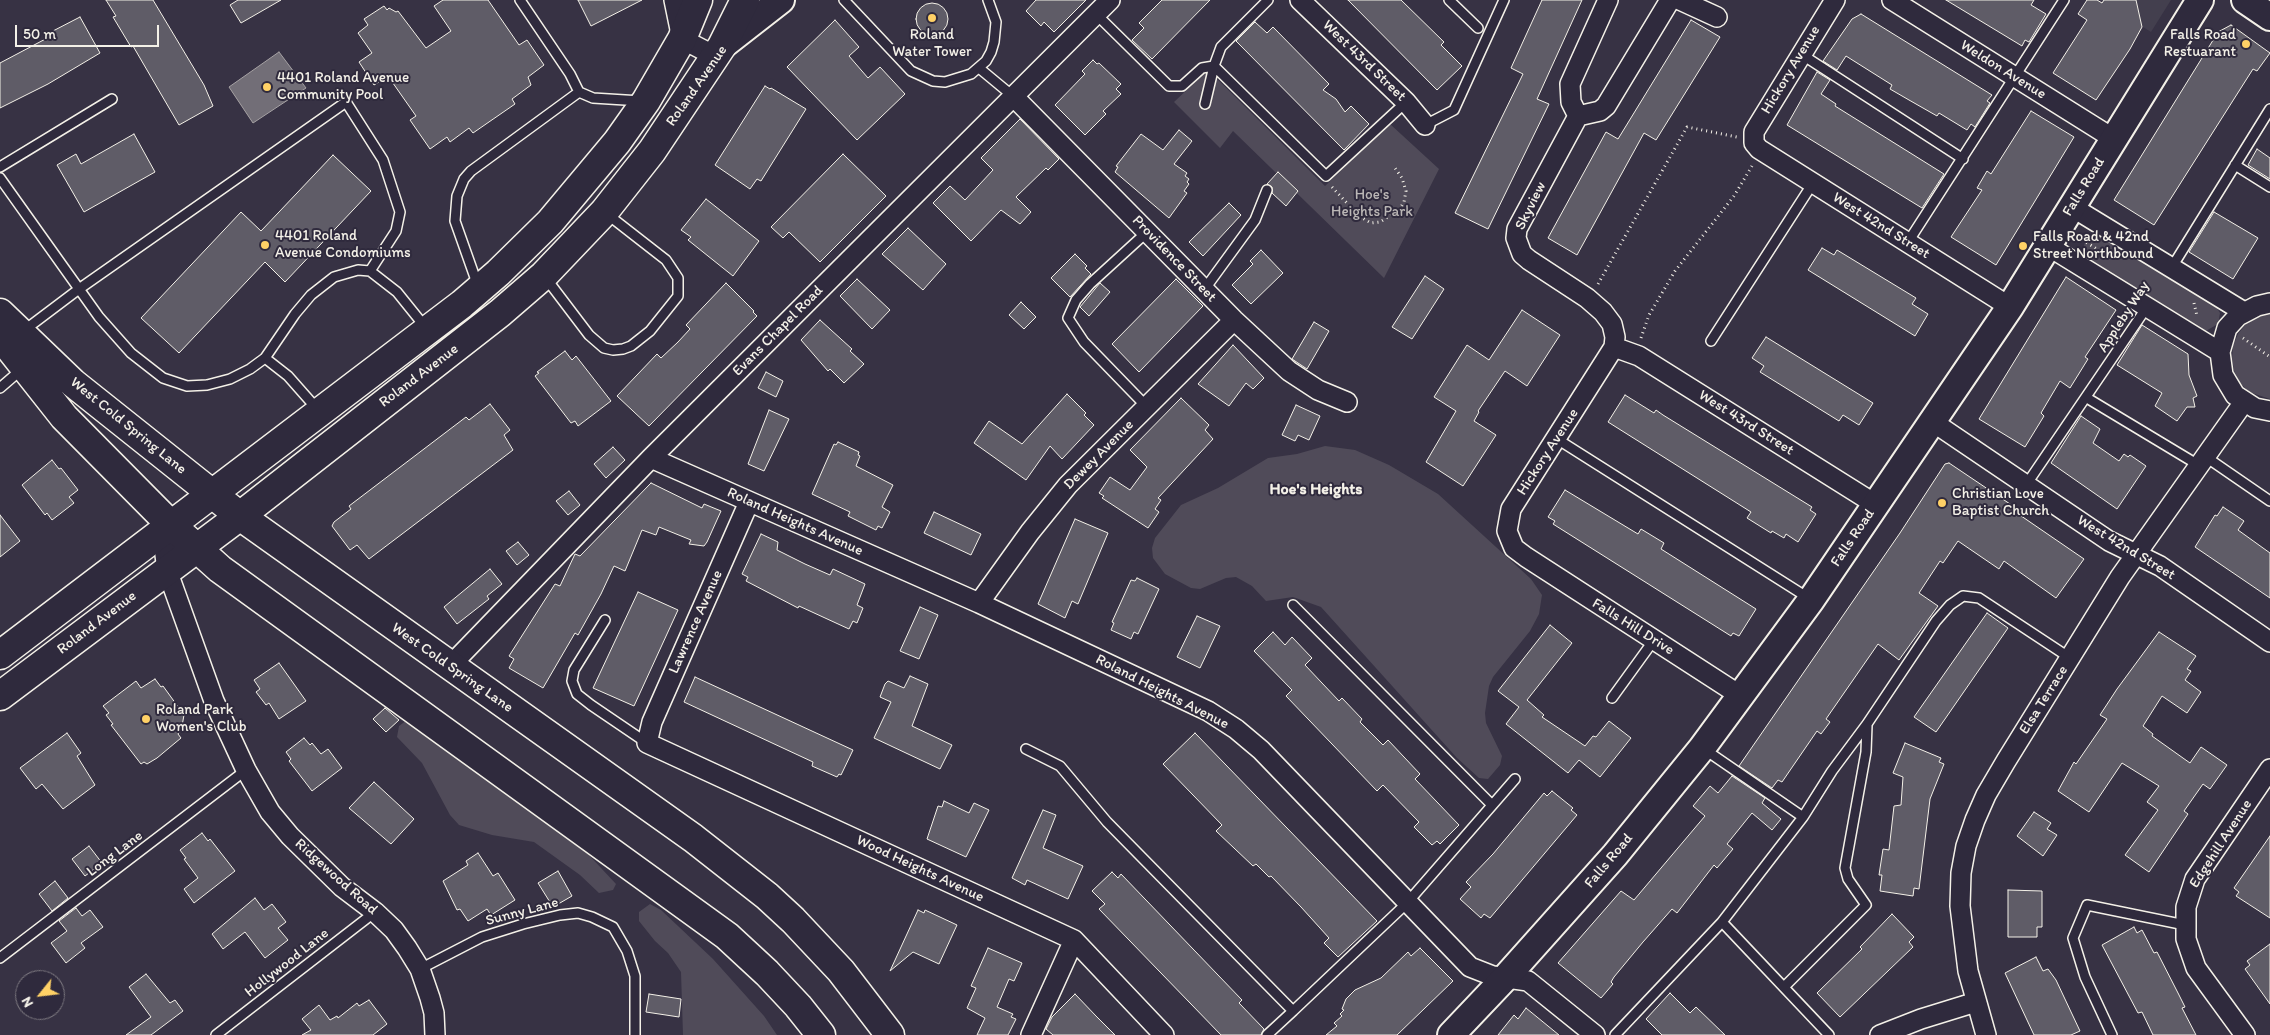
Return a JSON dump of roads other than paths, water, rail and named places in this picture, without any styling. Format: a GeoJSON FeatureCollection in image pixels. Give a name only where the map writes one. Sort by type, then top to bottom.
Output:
{"type":"FeatureCollection","features":[{"type":"Feature","properties":{"kind":"main road","name":"Roland Avenue"},"geometry":{"type":"LineString","coordinates":[[0,654],[428,330],[479,289],[525,247],[567,204],[601,163],[646,101],[682,39],[698,0]]}},
{"type":"Feature","properties":{"kind":"main road"},"geometry":{"type":"LineString","coordinates":[[718,51],[745,0]]}},
{"type":"Feature","properties":{"kind":"main road","name":"Roland Avenue"},"geometry":{"type":"LineString","coordinates":[[0,696],[240,516],[492,319],[544,275],[604,212],[652,151],[718,51],[781,0]]}},
{"type":"Feature","properties":{"kind":"main road","name":"Falls Road"},"geometry":{"type":"LineString","coordinates":[[1451,1035],[1506,977],[1615,854],[1702,748],[1812,600],[1875,504],[2010,307],[2200,0]]}},
{"type":"Feature","properties":{"kind":"main road"},"geometry":{"type":"LineString","coordinates":[[2245,0],[2270,17]]}},
{"type":"Feature","properties":{"kind":"main road","name":"West Cold Spring Lane"},"geometry":{"type":"LineString","coordinates":[[0,313],[25,368],[64,417],[171,525],[220,570],[727,936],[767,973],[798,1006],[821,1035]]}},
{"type":"Feature","properties":{"kind":"main road","name":"West Cold Spring Lane"},"geometry":{"type":"LineString","coordinates":[[10,335],[240,516],[693,838],[767,896],[841,970],[890,1035]]}},
{"type":"Feature","properties":{"kind":"street"},"geometry":{"type":"LineString","coordinates":[[674,0],[682,39],[718,51]]}},
{"type":"Feature","properties":{"kind":"street","name":"Evans Chapel Road"},"geometry":{"type":"LineString","coordinates":[[450,666],[651,458],[1110,0]]}},
{"type":"Feature","properties":{"kind":"street","name":"West 43rd Street"},"geometry":{"type":"LineString","coordinates":[[1300,0],[1406,102],[1425,125]]}},
{"type":"Feature","properties":{"kind":"street"},"geometry":{"type":"LineString","coordinates":[[1608,0],[1570,84],[1570,97],[1578,116],[1600,111],[1606,106],[1670,0]]}},
{"type":"Feature","properties":{"kind":"street"},"geometry":{"type":"LineString","coordinates":[[1680,0],[1716,17]]}},
{"type":"Feature","properties":{"kind":"street","name":"Hickory Avenue"},"geometry":{"type":"LineString","coordinates":[[1750,143],[1754,132],[1835,0]]}},
{"type":"Feature","properties":{"kind":"street","name":"Weldon Avenue"},"geometry":{"type":"LineString","coordinates":[[1892,0],[2114,139]]}},
{"type":"Feature","properties":{"kind":"street","name":"Providence Street"},"geometry":{"type":"LineString","coordinates":[[1014,97],[1234,320],[1289,371],[1318,390],[1347,402]]}},
{"type":"Feature","properties":{"kind":"street","name":"Skyview"},"geometry":{"type":"LineString","coordinates":[[1578,116],[1517,229],[1516,238],[1522,254],[1587,298],[1602,312],[1612,324],[1615,337],[1614,347]]}},
{"type":"Feature","properties":{"kind":"street","name":"West 42nd Street"},"geometry":{"type":"LineString","coordinates":[[1750,143],[2010,307]]}},
{"type":"Feature","properties":{"kind":"street"},"geometry":{"type":"LineString","coordinates":[[2060,226],[2172,267],[2244,312]]}},
{"type":"Feature","properties":{"kind":"street"},"geometry":{"type":"LineString","coordinates":[[2060,226],[2147,307],[2220,352]]}},
{"type":"Feature","properties":{"kind":"street"},"geometry":{"type":"LineString","coordinates":[[2270,303],[2244,312],[2228,328],[2220,352],[2223,375],[2228,386],[2244,402],[2255,408],[2270,411]]}},
{"type":"Feature","properties":{"kind":"street","name":"Dewey Avenue"},"geometry":{"type":"LineString","coordinates":[[979,603],[1068,485],[1234,320]]}},
{"type":"Feature","properties":{"kind":"street","name":"West 43rd Street"},"geometry":{"type":"LineString","coordinates":[[1614,347],[1637,355],[1875,504]]}},
{"type":"Feature","properties":{"kind":"street","name":"Hickory Avenue"},"geometry":{"type":"LineString","coordinates":[[1526,556],[1514,548],[1507,531],[1507,520],[1511,509],[1614,347]]}},
{"type":"Feature","properties":{"kind":"street","name":"Elsa Terrace"},"geometry":{"type":"LineString","coordinates":[[1986,1035],[1976,1002],[1962,938],[1960,906],[1961,873],[1966,846],[1986,795],[2136,554],[2244,402]]}},
{"type":"Feature","properties":{"kind":"street","name":"West 42nd Street"},"geometry":{"type":"LineString","coordinates":[[1933,422],[2109,541],[2160,566],[2270,642]]}},
{"type":"Feature","properties":{"kind":"street","name":"Roland Heights Avenue"},"geometry":{"type":"LineString","coordinates":[[651,458],[979,603],[1208,711],[1236,729],[1261,750],[1406,903],[1470,967],[1493,976],[1528,981],[1537,986],[1595,1035]]}},
{"type":"Feature","properties":{"kind":"street","name":"Lawrence Avenue"},"geometry":{"type":"LineString","coordinates":[[647,743],[652,722],[749,502]]}},
{"type":"Feature","properties":{"kind":"street","name":"Ridgewood Road"},"geometry":{"type":"LineString","coordinates":[[171,525],[165,555],[167,570],[214,702],[246,770],[262,800],[290,836],[336,881],[394,930],[420,969],[434,1013],[435,1035]]}},
{"type":"Feature","properties":{"kind":"street","name":"Falls Hill Drive"},"geometry":{"type":"LineString","coordinates":[[1526,556],[1741,696]]}},
{"type":"Feature","properties":{"kind":"street","name":"Wood Heights Avenue"},"geometry":{"type":"LineString","coordinates":[[647,743],[1074,940],[1164,1035]]}},
{"type":"Feature","properties":{"kind":"street","name":"Edgehill Avenue"},"geometry":{"type":"LineString","coordinates":[[2245,1035],[2196,968],[2190,953],[2185,925],[2186,908],[2195,878],[2270,769]]}},
{"type":"Feature","properties":{"kind":"street"},"geometry":{"type":"LineString","coordinates":[[1031,1035],[1074,940]]}},
{"type":"Feature","properties":{"kind":"street"},"geometry":{"type":"LineString","coordinates":[[1880,1035],[1921,1019],[1976,1002]]}},
{"type":"Feature","properties":{"kind":"lane"},"geometry":{"type":"LineString","coordinates":[[520,0],[570,74],[579,92],[593,98],[646,101]]}},
{"type":"Feature","properties":{"kind":"lane"},"geometry":{"type":"LineString","coordinates":[[844,0],[912,71],[922,77],[939,82],[963,78],[979,68],[991,52],[996,32],[994,12],[988,0]]}},
{"type":"Feature","properties":{"kind":"lane"},"geometry":{"type":"LineString","coordinates":[[1205,104],[1214,66],[1221,47],[1268,0]]}},
{"type":"Feature","properties":{"kind":"lane"},"geometry":{"type":"LineString","coordinates":[[1449,0],[1478,28]]}},
{"type":"Feature","properties":{"kind":"lane"},"geometry":{"type":"LineString","coordinates":[[1425,125],[1454,110],[1504,0]]}},
{"type":"Feature","properties":{"kind":"lane"},"geometry":{"type":"LineString","coordinates":[[1908,242],[2064,0]]}},
{"type":"Feature","properties":{"kind":"lane"},"geometry":{"type":"LineString","coordinates":[[1096,14],[1169,86],[1182,86],[1202,68],[1214,66]]}},
{"type":"Feature","properties":{"kind":"lane"},"geometry":{"type":"LineString","coordinates":[[1801,54],[1963,159]]}},
{"type":"Feature","properties":{"kind":"lane"},"geometry":{"type":"LineString","coordinates":[[1214,66],[1326,176],[1406,102]]}},
{"type":"Feature","properties":{"kind":"lane"},"geometry":{"type":"LineString","coordinates":[[979,68],[1014,97]]}},
{"type":"Feature","properties":{"kind":"lane"},"geometry":{"type":"LineString","coordinates":[[479,289],[459,236],[455,208],[460,187],[472,171],[579,92]]}},
{"type":"Feature","properties":{"kind":"lane"},"geometry":{"type":"LineString","coordinates":[[0,167],[112,99]]}},
{"type":"Feature","properties":{"kind":"lane"},"geometry":{"type":"LineString","coordinates":[[10,335],[79,289],[346,102],[383,160],[400,212],[396,231],[370,271]]}},
{"type":"Feature","properties":{"kind":"lane"},"geometry":{"type":"LineString","coordinates":[[2172,267],[2270,109]]}},
{"type":"Feature","properties":{"kind":"lane"},"geometry":{"type":"LineString","coordinates":[[2235,165],[2270,186]]}},
{"type":"Feature","properties":{"kind":"lane"},"geometry":{"type":"LineString","coordinates":[[0,178],[99,317],[131,353],[163,378],[187,386],[207,385],[230,379],[250,369],[265,358],[298,310],[324,284],[343,274],[358,270],[370,271],[397,292],[428,330]]}},
{"type":"Feature","properties":{"kind":"lane"},"geometry":{"type":"LineString","coordinates":[[1711,341],[1813,183]]}},
{"type":"Feature","properties":{"kind":"lane"},"geometry":{"type":"LineString","coordinates":[[1204,290],[1256,220],[1267,190]]}},
{"type":"Feature","properties":{"kind":"lane"},"geometry":{"type":"LineString","coordinates":[[544,275],[589,335],[604,348],[613,350],[623,349],[640,340],[650,331],[678,296],[678,278],[666,260],[604,212]]}},
{"type":"Feature","properties":{"kind":"lane"},"geometry":{"type":"LineString","coordinates":[[1147,232],[1090,284],[1076,300],[1068,318],[1084,342],[1147,408]]}},
{"type":"Feature","properties":{"kind":"lane","name":"Appleby Way"},"geometry":{"type":"LineString","coordinates":[[2026,486],[2147,307]]}},
{"type":"Feature","properties":{"kind":"lane"},"geometry":{"type":"LineString","coordinates":[[265,358],[288,376],[319,412]]}},
{"type":"Feature","properties":{"kind":"lane"},"geometry":{"type":"LineString","coordinates":[[0,388],[25,368]]}},
{"type":"Feature","properties":{"kind":"lane"},"geometry":{"type":"LineString","coordinates":[[2087,398],[2270,501]]}},
{"type":"Feature","properties":{"kind":"lane"},"geometry":{"type":"LineString","coordinates":[[1557,439],[1812,600]]}},
{"type":"Feature","properties":{"kind":"lane"},"geometry":{"type":"LineString","coordinates":[[1615,1035],[1722,922],[1803,817],[1832,771],[1867,724],[1936,621],[1950,605],[1963,596],[1979,598],[2070,658]]}},
{"type":"Feature","properties":{"kind":"lane"},"geometry":{"type":"LineString","coordinates":[[1293,605],[1492,805]]}},
{"type":"Feature","properties":{"kind":"lane"},"geometry":{"type":"LineString","coordinates":[[605,620],[574,670],[572,681],[577,694],[647,743]]}},
{"type":"Feature","properties":{"kind":"lane"},"geometry":{"type":"LineString","coordinates":[[1612,698],[1654,640]]}},
{"type":"Feature","properties":{"kind":"lane"},"geometry":{"type":"LineString","coordinates":[[1785,986],[1866,904],[1848,879],[1845,868],[1866,752],[1867,724]]}},
{"type":"Feature","properties":{"kind":"lane"},"geometry":{"type":"LineString","coordinates":[[1702,748],[1803,817]]}},
{"type":"Feature","properties":{"kind":"lane"},"geometry":{"type":"LineString","coordinates":[[1026,749],[1060,766],[1107,822],[1293,1011]]}},
{"type":"Feature","properties":{"kind":"lane","name":"Long Lane"},"geometry":{"type":"LineString","coordinates":[[0,958],[246,770]]}},
{"type":"Feature","properties":{"kind":"lane"},"geometry":{"type":"LineString","coordinates":[[1267,1035],[1406,903],[1515,779]]}},
{"type":"Feature","properties":{"kind":"lane"},"geometry":{"type":"LineString","coordinates":[[2112,1035],[2085,977],[2073,938],[2087,905],[2185,925]]}},
{"type":"Feature","properties":{"kind":"lane","name":"Hollywood Lane"},"geometry":{"type":"LineString","coordinates":[[216,1035],[375,912]]}},
{"type":"Feature","properties":{"kind":"lane","name":"Sunny Lane"},"geometry":{"type":"LineString","coordinates":[[420,969],[482,937],[560,915],[586,915],[613,927],[627,951],[635,976],[635,1035]]}},
{"type":"Feature","properties":{"kind":"lane"},"geometry":{"type":"LineString","coordinates":[[1722,922],[1830,1035]]}},
{"type":"Feature","properties":{"kind":"place","name":"Roland Water Tower"},"geometry":{"type":"Point","coordinates":[932,18]}},
{"type":"Feature","properties":{"kind":"place","name":"Falls Road Restuarant"},"geometry":{"type":"Point","coordinates":[2246,44]}},
{"type":"Feature","properties":{"kind":"place","name":"4401 Roland Avenue Community Pool"},"geometry":{"type":"Point","coordinates":[267,87]}},
{"type":"Feature","properties":{"kind":"place","name":"4401 Roland Avenue Condomiums"},"geometry":{"type":"Point","coordinates":[265,245]}},
{"type":"Feature","properties":{"kind":"place","name":"Falls Road & 42nd Street Northbound"},"geometry":{"type":"Point","coordinates":[2023,246]}},
{"type":"Feature","properties":{"kind":"place","name":"Christian Love Baptist Church"},"geometry":{"type":"Point","coordinates":[1942,503]}},
{"type":"Feature","properties":{"kind":"place","name":"Roland Park Women's Club"},"geometry":{"type":"Point","coordinates":[146,719]}},
{"type":"Feature","properties":{"kind":"district","name":"Hoe's Heights"},"geometry":{"type":"Point","coordinates":[1316,490]}},
{"type":"Feature","properties":{"kind":"park label","name":"Hoe's Heights Park"},"geometry":{"type":"Point","coordinates":[1372,204]}}]}
